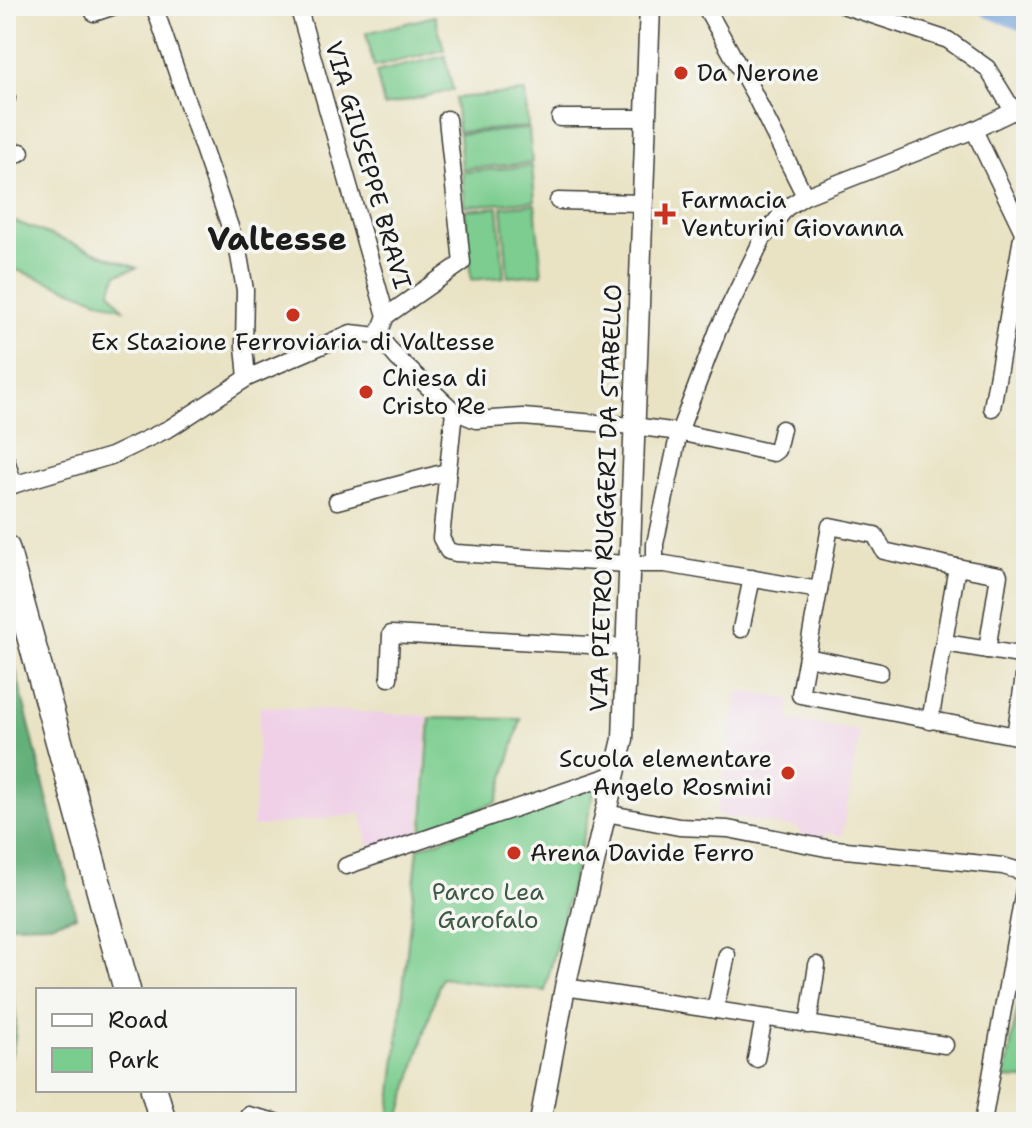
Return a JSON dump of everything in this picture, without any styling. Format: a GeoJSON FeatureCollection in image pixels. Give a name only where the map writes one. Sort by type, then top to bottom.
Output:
{"type":"FeatureCollection","features":[{"type":"Feature","properties":{"kind":"highway"},"geometry":{"type":"LineString","coordinates":[[6,548],[126,988]]}},
{"type":"Feature","properties":{"kind":"highway"},"geometry":{"type":"LineString","coordinates":[[6,599],[112,988]]}},
{"type":"Feature","properties":{"kind":"highway"},"geometry":{"type":"LineString","coordinates":[[141,1092],[149,1122]]}},
{"type":"Feature","properties":{"kind":"highway"},"geometry":{"type":"LineString","coordinates":[[155,1092],[163,1122]]}},
{"type":"Feature","properties":{"kind":"street"},"geometry":{"type":"LineString","coordinates":[[94,13],[115,6]]}},
{"type":"Feature","properties":{"kind":"street"},"geometry":{"type":"LineString","coordinates":[[154,6],[238,250],[245,290],[247,378]]}},
{"type":"Feature","properties":{"kind":"street","name":"VIA GIUSEPPE BRAVI"},"geometry":{"type":"LineString","coordinates":[[298,6],[386,316],[378,336]]}},
{"type":"Feature","properties":{"kind":"street","name":"VIA PIETRO RUGGERI DA STABELLO"},"geometry":{"type":"LineString","coordinates":[[540,1122],[565,987],[623,739],[650,6]]}},
{"type":"Feature","properties":{"kind":"street"},"geometry":{"type":"LineString","coordinates":[[705,6],[753,92],[805,196]]}},
{"type":"Feature","properties":{"kind":"street"},"geometry":{"type":"LineString","coordinates":[[655,563],[655,544],[679,432],[718,330],[763,238],[786,208],[805,196],[1020,109],[987,68],[948,40],[845,6]]}},
{"type":"Feature","properties":{"kind":"street"},"geometry":{"type":"LineString","coordinates":[[560,118],[646,118]]}},
{"type":"Feature","properties":{"kind":"street"},"geometry":{"type":"LineString","coordinates":[[386,316],[462,263],[447,119]]}},
{"type":"Feature","properties":{"kind":"street"},"geometry":{"type":"LineString","coordinates":[[974,130],[1023,232],[992,408]]}},
{"type":"Feature","properties":{"kind":"street"},"geometry":{"type":"LineString","coordinates":[[6,161],[21,152]]}},
{"type":"Feature","properties":{"kind":"street"},"geometry":{"type":"LineString","coordinates":[[558,201],[643,203]]}},
{"type":"Feature","properties":{"kind":"street"},"geometry":{"type":"LineString","coordinates":[[6,460],[10,486],[111,456],[170,428],[247,378],[351,333],[378,336],[454,411],[476,420],[523,417],[633,426],[679,432],[773,453],[777,450],[782,429]]}},
{"type":"Feature","properties":{"kind":"street"},"geometry":{"type":"LineString","coordinates":[[454,411],[441,538],[448,551],[628,554],[655,563],[819,590]]}},
{"type":"Feature","properties":{"kind":"street"},"geometry":{"type":"LineString","coordinates":[[337,501],[446,472]]}},
{"type":"Feature","properties":{"kind":"street"},"geometry":{"type":"LineString","coordinates":[[987,650],[999,575],[884,551],[875,535],[830,526],[800,695],[1020,737],[1026,663]]}},
{"type":"Feature","properties":{"kind":"street"},"geometry":{"type":"LineString","coordinates":[[628,554],[655,544]]}},
{"type":"Feature","properties":{"kind":"street"},"geometry":{"type":"LineString","coordinates":[[930,721],[957,567]]}},
{"type":"Feature","properties":{"kind":"street"},"geometry":{"type":"LineString","coordinates":[[741,629],[752,578]]}},
{"type":"Feature","properties":{"kind":"street"},"geometry":{"type":"LineString","coordinates":[[389,678],[391,634],[625,647]]}},
{"type":"Feature","properties":{"kind":"street"},"geometry":{"type":"LineString","coordinates":[[945,643],[1026,656]]}},
{"type":"Feature","properties":{"kind":"street"},"geometry":{"type":"LineString","coordinates":[[807,657],[880,672]]}},
{"type":"Feature","properties":{"kind":"street"},"geometry":{"type":"LineString","coordinates":[[346,866],[615,774]]}},
{"type":"Feature","properties":{"kind":"street"},"geometry":{"type":"LineString","coordinates":[[606,813],[679,827],[728,829],[826,848],[1003,866],[1026,876],[983,1122]]}},
{"type":"Feature","properties":{"kind":"street"},"geometry":{"type":"LineString","coordinates":[[715,1010],[727,955]]}},
{"type":"Feature","properties":{"kind":"street"},"geometry":{"type":"LineString","coordinates":[[808,1025],[817,965]]}},
{"type":"Feature","properties":{"kind":"street"},"geometry":{"type":"LineString","coordinates":[[565,987],[945,1045]]}},
{"type":"Feature","properties":{"kind":"street"},"geometry":{"type":"LineString","coordinates":[[756,1059],[764,1018]]}},
{"type":"Feature","properties":{"kind":"street"},"geometry":{"type":"LineString","coordinates":[[248,1115],[276,1122]]}},
{"type":"Feature","properties":{"kind":"shaded area","name":"Scuola elementare Angelo Rosmini"},"geometry":{"type":"Polygon","coordinates":[[[738,691],[791,699],[789,720],[860,731],[842,836],[825,833],[824,839],[803,836],[798,828],[716,815],[738,691]]]}},
{"type":"Feature","properties":{"kind":"shaded area"},"geometry":{"type":"Polygon","coordinates":[[[260,706],[428,716],[419,835],[370,851],[362,814],[253,827],[260,706]]]}},
{"type":"Feature","properties":{"kind":"green space"},"geometry":{"type":"Polygon","coordinates":[[[435,16],[444,50],[374,67],[366,33],[435,16]]]}},
{"type":"Feature","properties":{"kind":"green space"},"geometry":{"type":"Polygon","coordinates":[[[445,56],[453,90],[384,106],[376,72],[445,56]]]}},
{"type":"Feature","properties":{"kind":"green space"},"geometry":{"type":"Polygon","coordinates":[[[525,92],[528,127],[458,132],[455,98],[525,92]]]}},
{"type":"Feature","properties":{"kind":"green space"},"geometry":{"type":"Polygon","coordinates":[[[529,129],[532,163],[462,169],[459,134],[529,129]]]}},
{"type":"Feature","properties":{"kind":"green space"},"geometry":{"type":"Polygon","coordinates":[[[532,166],[535,201],[465,206],[462,172],[532,166]]]}},
{"type":"Feature","properties":{"kind":"green space"},"geometry":{"type":"Polygon","coordinates":[[[535,204],[542,274],[508,277],[502,207],[535,204]]]}},
{"type":"Feature","properties":{"kind":"green space"},"geometry":{"type":"Polygon","coordinates":[[[498,207],[504,277],[471,280],[465,210],[498,207]]]}},
{"type":"Feature","properties":{"kind":"green space"},"geometry":{"type":"Polygon","coordinates":[[[6,218],[137,268],[117,274],[110,291],[123,309],[6,266],[6,218]]]}},
{"type":"Feature","properties":{"kind":"green space"},"geometry":{"type":"Polygon","coordinates":[[[6,630],[76,916],[50,924],[12,925],[6,931],[6,630]]]}},
{"type":"Feature","properties":{"kind":"green space","name":"Parco Lea Garofalo"},"geometry":{"type":"Polygon","coordinates":[[[430,718],[521,719],[497,802],[450,820],[450,828],[422,838],[430,718]]]}},
{"type":"Feature","properties":{"kind":"green space","name":"Parco Lea Garofalo"},"geometry":{"type":"Polygon","coordinates":[[[596,785],[545,991],[441,978],[398,1122],[389,1122],[418,848],[596,785]]]}},
{"type":"Feature","properties":{"kind":"green space"},"geometry":{"type":"Polygon","coordinates":[[[6,959],[16,1028],[6,1068],[6,959]]]}},
{"type":"Feature","properties":{"kind":"green space"},"geometry":{"type":"Polygon","coordinates":[[[1026,960],[1026,1079],[1005,1078],[1026,960]]]}},
{"type":"Feature","properties":{"kind":"waterway"},"geometry":{"type":"LineString","coordinates":[[991,6],[1026,20]]}},
{"type":"Feature","properties":{"kind":"waterway"},"geometry":{"type":"LineString","coordinates":[[6,1115],[14,1116],[18,1122]]}},
{"type":"Feature","properties":{"kind":"place","name":"Da Nerone"},"geometry":{"type":"Point","coordinates":[681,73]}},
{"type":"Feature","properties":{"kind":"place","name":"Farmacia Venturini Giovanna"},"geometry":{"type":"Point","coordinates":[665,214]}},
{"type":"Feature","properties":{"kind":"place","name":"Ex Stazione Ferroviaria di Valtesse"},"geometry":{"type":"Point","coordinates":[293,315]}},
{"type":"Feature","properties":{"kind":"place","name":"Chiesa di Cristo Re"},"geometry":{"type":"Point","coordinates":[366,392]}},
{"type":"Feature","properties":{"kind":"place","name":"Scuola elementare Angelo Rosmini"},"geometry":{"type":"Point","coordinates":[788,773]}},
{"type":"Feature","properties":{"kind":"place","name":"Arena Davide Ferro"},"geometry":{"type":"Point","coordinates":[514,853]}},
{"type":"Feature","properties":{"kind":"district","name":"Valtesse"},"geometry":{"type":"Point","coordinates":[277,238]}}]}
